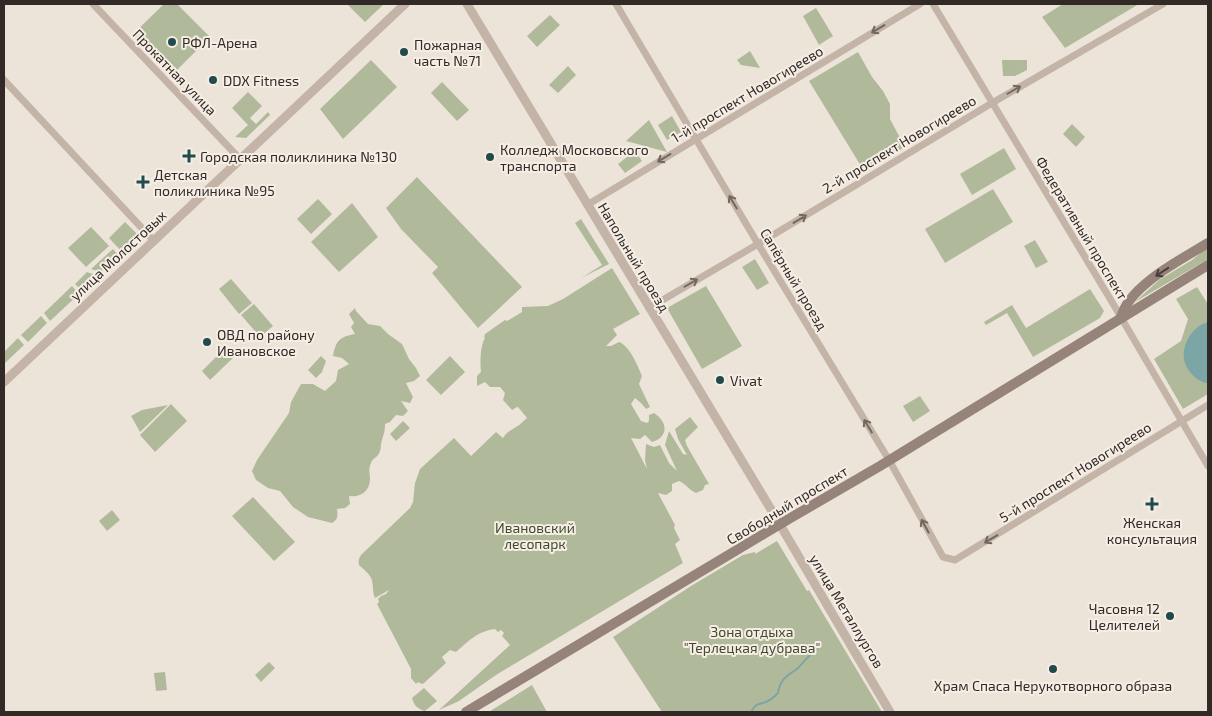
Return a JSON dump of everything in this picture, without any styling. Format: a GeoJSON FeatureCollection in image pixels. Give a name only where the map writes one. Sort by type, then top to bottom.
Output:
{"type":"FeatureCollection","features":[{"type":"Feature","properties":{"kind":"main road","name":"Свободный проспект"},"geometry":{"type":"LineString","coordinates":[[1121,318],[1129,303],[1149,281],[1208,243]]}},
{"type":"Feature","properties":{"kind":"main road","name":"Свободный проспект"},"geometry":{"type":"LineString","coordinates":[[466,712],[889,460],[1208,265]]}},
{"type":"Feature","properties":{"kind":"street","name":"Прокатная улица"},"geometry":{"type":"LineString","coordinates":[[93,4],[240,158]]}},
{"type":"Feature","properties":{"kind":"street","name":"улица Молостовых"},"geometry":{"type":"LineString","coordinates":[[4,382],[405,4]]}},
{"type":"Feature","properties":{"kind":"street","name":"Напольный проезд"},"geometry":{"type":"LineString","coordinates":[[466,4],[779,524]]}},
{"type":"Feature","properties":{"kind":"street","name":"Сапёрный проезд"},"geometry":{"type":"LineString","coordinates":[[616,4],[889,460],[943,557],[955,560]]}},
{"type":"Feature","properties":{"kind":"street","name":"1-й проспект Новогиреево"},"geometry":{"type":"LineString","coordinates":[[587,205],[920,4]]}},
{"type":"Feature","properties":{"kind":"street","name":"Федеративный проспект"},"geometry":{"type":"LineString","coordinates":[[932,4],[1208,466]]}},
{"type":"Feature","properties":{"kind":"street","name":"2-й проспект Новогиреево"},"geometry":{"type":"LineString","coordinates":[[648,308],[992,103],[1163,4]]}},
{"type":"Feature","properties":{"kind":"street"},"geometry":{"type":"LineString","coordinates":[[4,80],[153,240]]}},
{"type":"Feature","properties":{"kind":"street","name":"5-й проспект Новогиреево"},"geometry":{"type":"LineString","coordinates":[[955,560],[1208,405]]}},
{"type":"Feature","properties":{"kind":"street","name":"улица Металлургов"},"geometry":{"type":"LineString","coordinates":[[779,524],[890,712]]}},
{"type":"Feature","properties":{"kind":"green space","name":"РФЛ-Арена"},"geometry":{"type":"Polygon","coordinates":[[[164,4],[177,4],[210,37],[172,75],[132,35],[164,4]]]}},
{"type":"Feature","properties":{"kind":"green space"},"geometry":{"type":"Polygon","coordinates":[[[347,4],[384,4],[365,22],[347,4]]]}},
{"type":"Feature","properties":{"kind":"green space"},"geometry":{"type":"Polygon","coordinates":[[[1063,4],[1139,4],[1065,48],[1042,17],[1063,4]]]}},
{"type":"Feature","properties":{"kind":"green space"},"geometry":{"type":"Polygon","coordinates":[[[816,8],[833,36],[819,45],[803,16],[816,8]]]}},
{"type":"Feature","properties":{"kind":"green space"},"geometry":{"type":"Polygon","coordinates":[[[550,15],[560,25],[537,47],[527,36],[550,15]]]}},
{"type":"Feature","properties":{"kind":"green space"},"geometry":{"type":"Polygon","coordinates":[[[750,51],[760,68],[741,65],[737,60],[750,51]]]}},
{"type":"Feature","properties":{"kind":"green space"},"geometry":{"type":"Polygon","coordinates":[[[858,52],[890,104],[890,119],[905,147],[864,171],[809,81],[858,52]]]}},
{"type":"Feature","properties":{"kind":"green space"},"geometry":{"type":"Polygon","coordinates":[[[371,60],[397,87],[343,139],[320,109],[371,60]]]}},
{"type":"Feature","properties":{"kind":"green space"},"geometry":{"type":"Polygon","coordinates":[[[1002,60],[1027,60],[1027,70],[1015,76],[1003,76],[1002,60]]]}},
{"type":"Feature","properties":{"kind":"green space"},"geometry":{"type":"Polygon","coordinates":[[[568,66],[576,75],[558,93],[549,85],[568,66]]]}},
{"type":"Feature","properties":{"kind":"green space"},"geometry":{"type":"Polygon","coordinates":[[[442,82],[469,110],[457,121],[431,93],[442,82]]]}},
{"type":"Feature","properties":{"kind":"green space"},"geometry":{"type":"Polygon","coordinates":[[[248,92],[262,106],[250,118],[256,124],[268,112],[270,115],[246,138],[235,137],[248,125],[232,108],[248,92]]]}},
{"type":"Feature","properties":{"kind":"green space"},"geometry":{"type":"Polygon","coordinates":[[[672,116],[681,132],[667,140],[658,125],[672,116]]]}},
{"type":"Feature","properties":{"kind":"green space"},"geometry":{"type":"Polygon","coordinates":[[[649,120],[667,152],[626,141],[649,120]]]}},
{"type":"Feature","properties":{"kind":"green space"},"geometry":{"type":"Polygon","coordinates":[[[1072,124],[1085,137],[1076,147],[1063,134],[1072,124]]]}},
{"type":"Feature","properties":{"kind":"green space"},"geometry":{"type":"Polygon","coordinates":[[[1004,148],[1016,169],[972,195],[960,174],[1004,148]]]}},
{"type":"Feature","properties":{"kind":"green space"},"geometry":{"type":"Polygon","coordinates":[[[635,151],[642,161],[625,173],[618,164],[635,151]]]}},
{"type":"Feature","properties":{"kind":"green space"},"geometry":{"type":"Polygon","coordinates":[[[417,177],[522,287],[478,328],[432,273],[438,267],[401,229],[386,208],[417,177]]]}},
{"type":"Feature","properties":{"kind":"green space"},"geometry":{"type":"Polygon","coordinates":[[[993,189],[1013,222],[945,263],[925,229],[993,189]]]}},
{"type":"Feature","properties":{"kind":"green space"},"geometry":{"type":"Polygon","coordinates":[[[318,199],[332,214],[311,234],[297,219],[318,199]]]}},
{"type":"Feature","properties":{"kind":"green space"},"geometry":{"type":"Polygon","coordinates":[[[352,203],[378,237],[339,272],[311,242],[352,203]]]}},
{"type":"Feature","properties":{"kind":"green space"},"geometry":{"type":"Polygon","coordinates":[[[581,219],[609,264],[581,278],[602,265],[575,223],[581,219]]]}},
{"type":"Feature","properties":{"kind":"green space"},"geometry":{"type":"Polygon","coordinates":[[[125,222],[137,234],[138,238],[122,252],[109,238],[125,222]]]}},
{"type":"Feature","properties":{"kind":"green space"},"geometry":{"type":"Polygon","coordinates":[[[91,227],[109,246],[86,267],[68,248],[91,227]]]}},
{"type":"Feature","properties":{"kind":"green space"},"geometry":{"type":"Polygon","coordinates":[[[1035,240],[1048,262],[1036,268],[1024,246],[1035,240]]]}},
{"type":"Feature","properties":{"kind":"green space"},"geometry":{"type":"Polygon","coordinates":[[[1208,247],[1208,259],[1135,302],[1159,280],[1192,260],[1208,247]]]}},
{"type":"Feature","properties":{"kind":"green space"},"geometry":{"type":"Polygon","coordinates":[[[113,249],[119,256],[101,272],[91,269],[113,249]]]}},
{"type":"Feature","properties":{"kind":"green space"},"geometry":{"type":"Polygon","coordinates":[[[755,259],[769,283],[757,290],[742,267],[755,259]]]}},
{"type":"Feature","properties":{"kind":"green space","name":"Ивановский лесопарк"},"geometry":{"type":"Polygon","coordinates":[[[612,268],[640,314],[613,329],[617,335],[606,346],[619,342],[630,351],[642,376],[639,384],[650,407],[646,409],[635,398],[631,404],[641,421],[647,423],[649,415],[654,413],[662,421],[665,429],[658,440],[652,442],[645,435],[640,439],[631,438],[647,469],[645,460],[646,444],[654,447],[660,445],[669,463],[677,471],[665,445],[669,431],[683,454],[687,455],[675,429],[690,417],[698,427],[685,440],[709,484],[705,485],[703,490],[696,493],[679,481],[672,484],[672,491],[666,495],[658,493],[675,525],[674,528],[680,540],[675,544],[683,563],[496,675],[459,701],[439,710],[510,645],[502,636],[504,633],[501,630],[498,632],[495,629],[488,630],[474,637],[456,652],[450,650],[442,657],[446,663],[424,683],[418,682],[416,684],[411,678],[411,669],[377,604],[379,602],[378,599],[389,590],[375,598],[372,580],[369,574],[359,565],[360,557],[410,508],[420,469],[454,438],[471,456],[496,432],[503,438],[527,418],[518,407],[512,410],[503,400],[505,393],[500,387],[490,387],[485,382],[477,386],[477,376],[481,372],[482,345],[485,334],[505,320],[507,321],[522,312],[522,307],[548,306],[563,299],[612,268]]]}},
{"type":"Feature","properties":{"kind":"green space"},"geometry":{"type":"Polygon","coordinates":[[[87,272],[98,276],[82,291],[75,284],[87,272]]]}},
{"type":"Feature","properties":{"kind":"green space"},"geometry":{"type":"Polygon","coordinates":[[[231,279],[252,303],[239,314],[219,289],[231,279]]]}},
{"type":"Feature","properties":{"kind":"green space"},"geometry":{"type":"Polygon","coordinates":[[[72,286],[79,294],[50,321],[44,313],[72,286]]]}},
{"type":"Feature","properties":{"kind":"green space"},"geometry":{"type":"Polygon","coordinates":[[[706,286],[742,346],[702,369],[667,308],[706,286]]]}},
{"type":"Feature","properties":{"kind":"green space"},"geometry":{"type":"Polygon","coordinates":[[[1197,287],[1208,304],[1208,394],[1183,409],[1154,359],[1181,341],[1188,319],[1176,299],[1197,287]]]}},
{"type":"Feature","properties":{"kind":"green space"},"geometry":{"type":"Polygon","coordinates":[[[1090,289],[1104,311],[1100,318],[1033,357],[1007,313],[986,325],[984,322],[1012,305],[1026,328],[1090,289]]]}},
{"type":"Feature","properties":{"kind":"green space"},"geometry":{"type":"Polygon","coordinates":[[[254,304],[273,326],[260,337],[241,315],[254,304]]]}},
{"type":"Feature","properties":{"kind":"green space"},"geometry":{"type":"Polygon","coordinates":[[[355,308],[368,324],[380,326],[402,344],[420,376],[414,381],[406,383],[413,397],[410,403],[401,401],[408,411],[403,416],[396,415],[390,422],[385,424],[380,451],[370,465],[370,483],[368,487],[360,495],[349,496],[350,504],[345,508],[337,509],[337,517],[332,523],[308,517],[293,507],[280,491],[268,488],[256,480],[252,471],[257,460],[289,413],[291,402],[301,384],[313,384],[325,391],[336,381],[338,370],[349,364],[342,358],[333,356],[339,340],[355,334],[351,327],[354,323],[349,314],[355,308]]]}},
{"type":"Feature","properties":{"kind":"green space"},"geometry":{"type":"Polygon","coordinates":[[[41,316],[47,323],[28,342],[21,335],[41,316]]]}},
{"type":"Feature","properties":{"kind":"green space"},"geometry":{"type":"Polygon","coordinates":[[[18,338],[24,345],[4,364],[4,352],[18,338]]]}},
{"type":"Feature","properties":{"kind":"green space"},"geometry":{"type":"Polygon","coordinates":[[[226,347],[235,356],[210,380],[202,371],[226,347]]]}},
{"type":"Feature","properties":{"kind":"green space"},"geometry":{"type":"Polygon","coordinates":[[[321,356],[326,361],[322,372],[316,378],[308,370],[321,356]]]}},
{"type":"Feature","properties":{"kind":"green space"},"geometry":{"type":"Polygon","coordinates":[[[450,356],[465,372],[441,395],[426,380],[450,356]]]}},
{"type":"Feature","properties":{"kind":"green space"},"geometry":{"type":"Polygon","coordinates":[[[920,396],[930,411],[913,422],[903,406],[920,396]]]}},
{"type":"Feature","properties":{"kind":"green space"},"geometry":{"type":"Polygon","coordinates":[[[171,404],[187,421],[155,452],[140,435],[171,404]]]}},
{"type":"Feature","properties":{"kind":"green space"},"geometry":{"type":"Polygon","coordinates":[[[168,405],[140,432],[131,416],[142,410],[168,405]]]}},
{"type":"Feature","properties":{"kind":"green space"},"geometry":{"type":"Polygon","coordinates":[[[403,421],[410,428],[396,441],[390,434],[403,421]]]}},
{"type":"Feature","properties":{"kind":"green space"},"geometry":{"type":"Polygon","coordinates":[[[253,497],[295,542],[274,561],[232,516],[253,497]]]}},
{"type":"Feature","properties":{"kind":"green space"},"geometry":{"type":"Polygon","coordinates":[[[112,510],[120,520],[107,531],[99,521],[112,510]]]}},
{"type":"Feature","properties":{"kind":"green space","name":"Зона отдыха \"Терлецкая дубрава\""},"geometry":{"type":"Polygon","coordinates":[[[777,541],[807,591],[809,590],[882,712],[662,712],[613,637],[691,586],[743,555],[755,552],[755,554],[777,541]]]}},
{"type":"Feature","properties":{"kind":"green space"},"geometry":{"type":"Polygon","coordinates":[[[269,662],[275,668],[261,682],[255,675],[269,662]]]}},
{"type":"Feature","properties":{"kind":"green space"},"geometry":{"type":"Polygon","coordinates":[[[165,672],[167,690],[156,691],[154,673],[165,672]]]}},
{"type":"Feature","properties":{"kind":"green space"},"geometry":{"type":"Polygon","coordinates":[[[532,685],[547,712],[489,712],[495,708],[532,685]]]}},
{"type":"Feature","properties":{"kind":"green space"},"geometry":{"type":"Polygon","coordinates":[[[424,688],[437,701],[425,711],[416,706],[412,698],[424,688]]]}},
{"type":"Feature","properties":{"kind":"water"},"geometry":{"type":"Polygon","coordinates":[[[1208,322],[1208,383],[1197,379],[1187,368],[1184,353],[1187,341],[1193,331],[1208,322]]]}},
{"type":"Feature","properties":{"kind":"waterway"},"geometry":{"type":"LineString","coordinates":[[751,712],[756,705],[768,701],[776,695],[788,675],[798,668],[818,647]]}},
{"type":"Feature","properties":{"kind":"place","name":"РФЛ-Арена"},"geometry":{"type":"Point","coordinates":[172,42]}},
{"type":"Feature","properties":{"kind":"place","name":"Пожарная часть №71"},"geometry":{"type":"Point","coordinates":[404,52]}},
{"type":"Feature","properties":{"kind":"place","name":"DDX Fitness"},"geometry":{"type":"Point","coordinates":[213,80]}},
{"type":"Feature","properties":{"kind":"place","name":"Городская поликлиника №130"},"geometry":{"type":"Point","coordinates":[189,156]}},
{"type":"Feature","properties":{"kind":"place","name":"Колледж Московского транспорта"},"geometry":{"type":"Point","coordinates":[490,157]}},
{"type":"Feature","properties":{"kind":"place","name":"Детская поликлиника №95"},"geometry":{"type":"Point","coordinates":[143,182]}},
{"type":"Feature","properties":{"kind":"place","name":"ОВД по району Ивановское"},"geometry":{"type":"Point","coordinates":[207,342]}},
{"type":"Feature","properties":{"kind":"place","name":"Vivat"},"geometry":{"type":"Point","coordinates":[720,380]}},
{"type":"Feature","properties":{"kind":"place","name":"Женская консультация"},"geometry":{"type":"Point","coordinates":[1152,504]}},
{"type":"Feature","properties":{"kind":"place","name":"Часовня 12 Целителей"},"geometry":{"type":"Point","coordinates":[1170,616]}},
{"type":"Feature","properties":{"kind":"place","name":"Храм Спаса Нерукотворного образа"},"geometry":{"type":"Point","coordinates":[1053,669]}}]}
